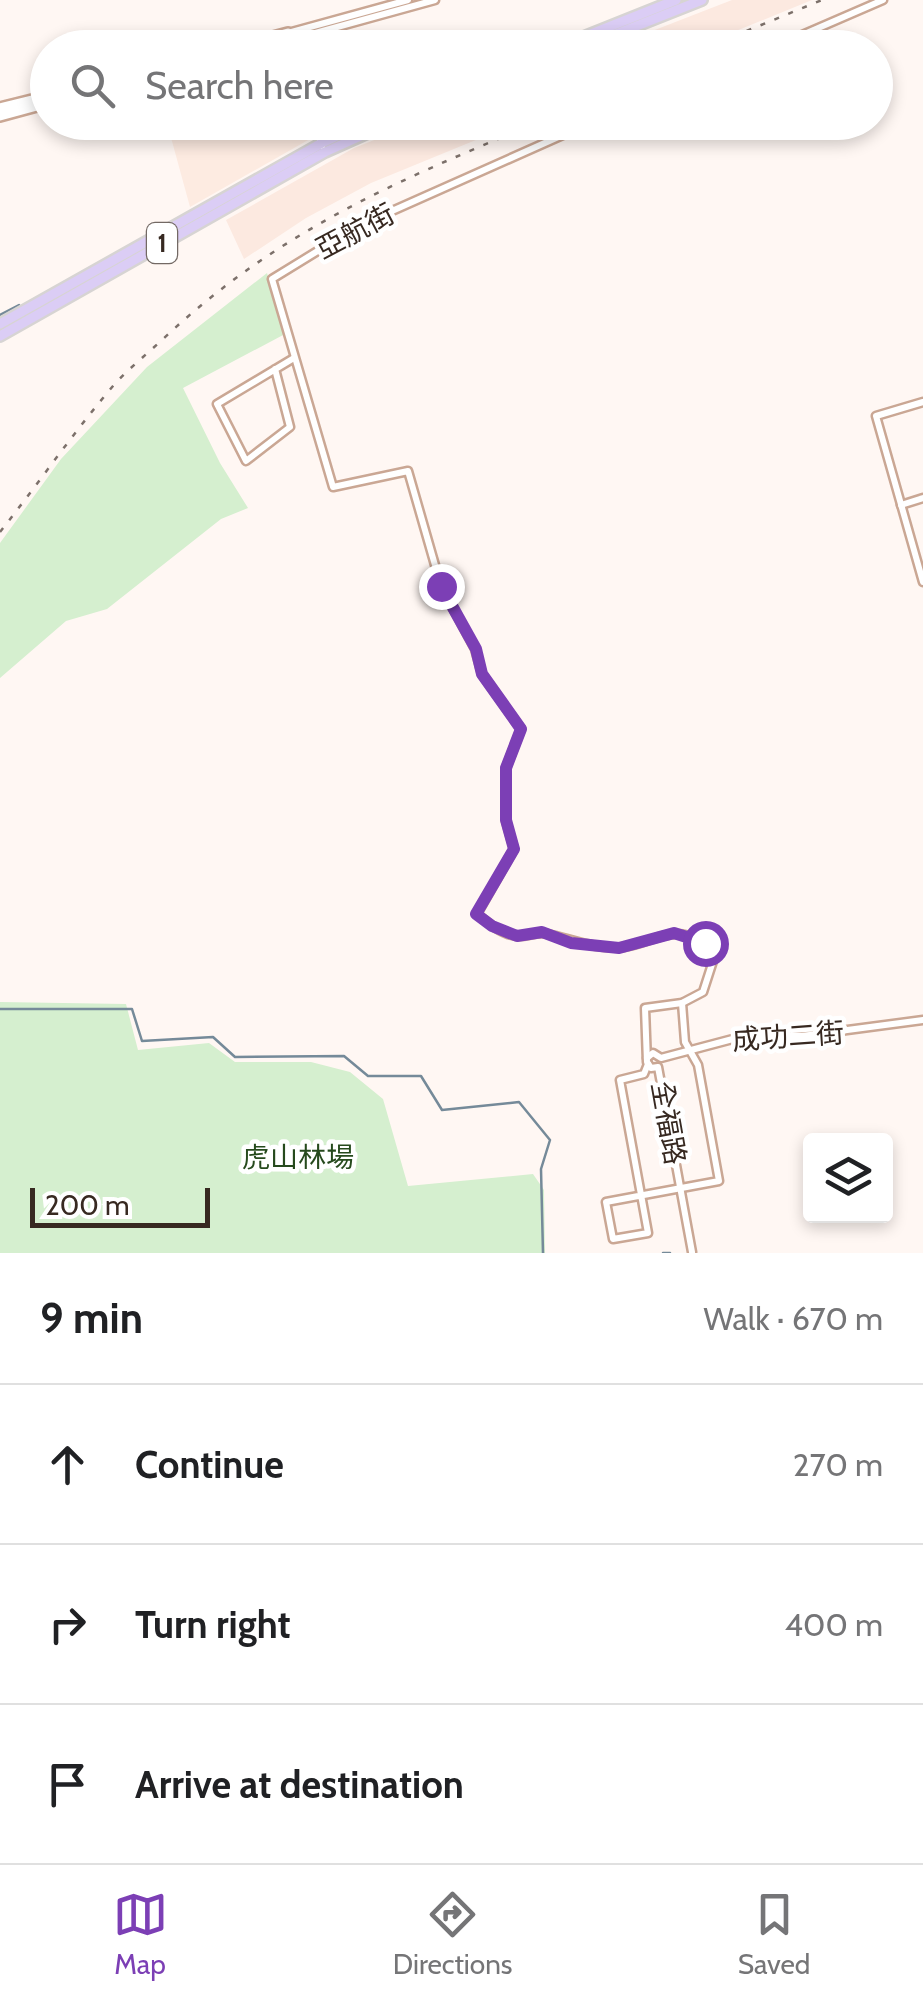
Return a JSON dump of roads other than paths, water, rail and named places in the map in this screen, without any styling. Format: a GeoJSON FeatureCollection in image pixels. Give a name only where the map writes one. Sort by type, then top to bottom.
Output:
{"type":"FeatureCollection","features":[{"type":"Feature","properties":{"kind":"main road"},"geometry":{"type":"LineString","coordinates":[[601,30],[676,0]]}},
{"type":"Feature","properties":{"kind":"main road"},"geometry":{"type":"LineString","coordinates":[[626,30],[702,0]]}},
{"type":"Feature","properties":{"kind":"main road","name":"1"},"geometry":{"type":"LineString","coordinates":[[0,336],[337,140]]}},
{"type":"Feature","properties":{"kind":"main road","name":"1"},"geometry":{"type":"LineString","coordinates":[[0,324],[344,140]]}},
{"type":"Feature","properties":{"kind":"street"},"geometry":{"type":"LineString","coordinates":[[320,30],[408,0]]}},
{"type":"Feature","properties":{"kind":"street"},"geometry":{"type":"LineString","coordinates":[[326,30],[434,0]]}},
{"type":"Feature","properties":{"kind":"street"},"geometry":{"type":"LineString","coordinates":[[814,30],[884,0]]}},
{"type":"Feature","properties":{"kind":"street"},"geometry":{"type":"LineString","coordinates":[[0,108],[30,100]]}},
{"type":"Feature","properties":{"kind":"street"},"geometry":{"type":"LineString","coordinates":[[0,116],[30,108]]}},
{"type":"Feature","properties":{"kind":"street"},"geometry":{"type":"LineString","coordinates":[[321,140],[323,148]]}},
{"type":"Feature","properties":{"kind":"street","name":"亞航街"},"geometry":{"type":"LineString","coordinates":[[551,140],[392,210],[272,279],[333,487],[408,471],[441,586],[476,649],[482,674],[521,729],[506,768],[506,820],[514,849],[476,914],[492,926],[517,936],[542,932],[571,943],[609,947],[642,944],[674,933],[705,943],[714,958],[703,992],[682,1003]]}},
{"type":"Feature","properties":{"kind":"street"},"geometry":{"type":"LineString","coordinates":[[275,369],[290,427],[246,461],[217,404],[275,369],[294,358]]}},
{"type":"Feature","properties":{"kind":"street"},"geometry":{"type":"LineString","coordinates":[[923,402],[876,416],[923,582]]}},
{"type":"Feature","properties":{"kind":"street"},"geometry":{"type":"LineString","coordinates":[[901,505],[923,498]]}},
{"type":"Feature","properties":{"kind":"street"},"geometry":{"type":"LineString","coordinates":[[682,1003],[685,1042],[689,1048]]}},
{"type":"Feature","properties":{"kind":"street","name":"全福路"},"geometry":{"type":"LineString","coordinates":[[682,1003],[645,1008],[647,1063],[658,1059],[692,1252]]}},
{"type":"Feature","properties":{"kind":"street","name":"成功二街"},"geometry":{"type":"LineString","coordinates":[[658,1059],[744,1036],[802,1036],[923,1020]]}},
{"type":"Feature","properties":{"kind":"street","name":"全福路"},"geometry":{"type":"LineString","coordinates":[[680,1188],[719,1181],[698,1066],[689,1048]]}},
{"type":"Feature","properties":{"kind":"street"},"geometry":{"type":"LineString","coordinates":[[658,1059],[649,1055],[644,1074],[620,1080],[641,1195],[648,1232],[612,1238],[606,1202],[641,1195],[680,1188]]}},
{"type":"Feature","properties":{"kind":"waterway"},"geometry":{"type":"LineString","coordinates":[[0,315],[19,305]]}},
{"type":"Feature","properties":{"kind":"waterway"},"geometry":{"type":"LineString","coordinates":[[0,1009],[132,1009],[142,1041],[213,1037],[235,1057],[344,1056],[368,1076],[421,1076],[442,1110],[519,1102],[550,1140],[541,1169],[543,1253]]}},
{"type":"Feature","properties":{"kind":"waterway"},"geometry":{"type":"LineString","coordinates":[[663,1253],[670,1253]]}},
{"type":"Feature","properties":{"kind":"railway"},"geometry":{"type":"LineString","coordinates":[[749,30],[822,0]]}},
{"type":"Feature","properties":{"kind":"railway"},"geometry":{"type":"LineString","coordinates":[[0,532],[113,386],[206,301],[295,238],[340,212],[497,140]]}},
{"type":"Feature","properties":{"kind":"park label","name":"虎山林場"},"geometry":{"type":"Point","coordinates":[298,1157]}}]}
